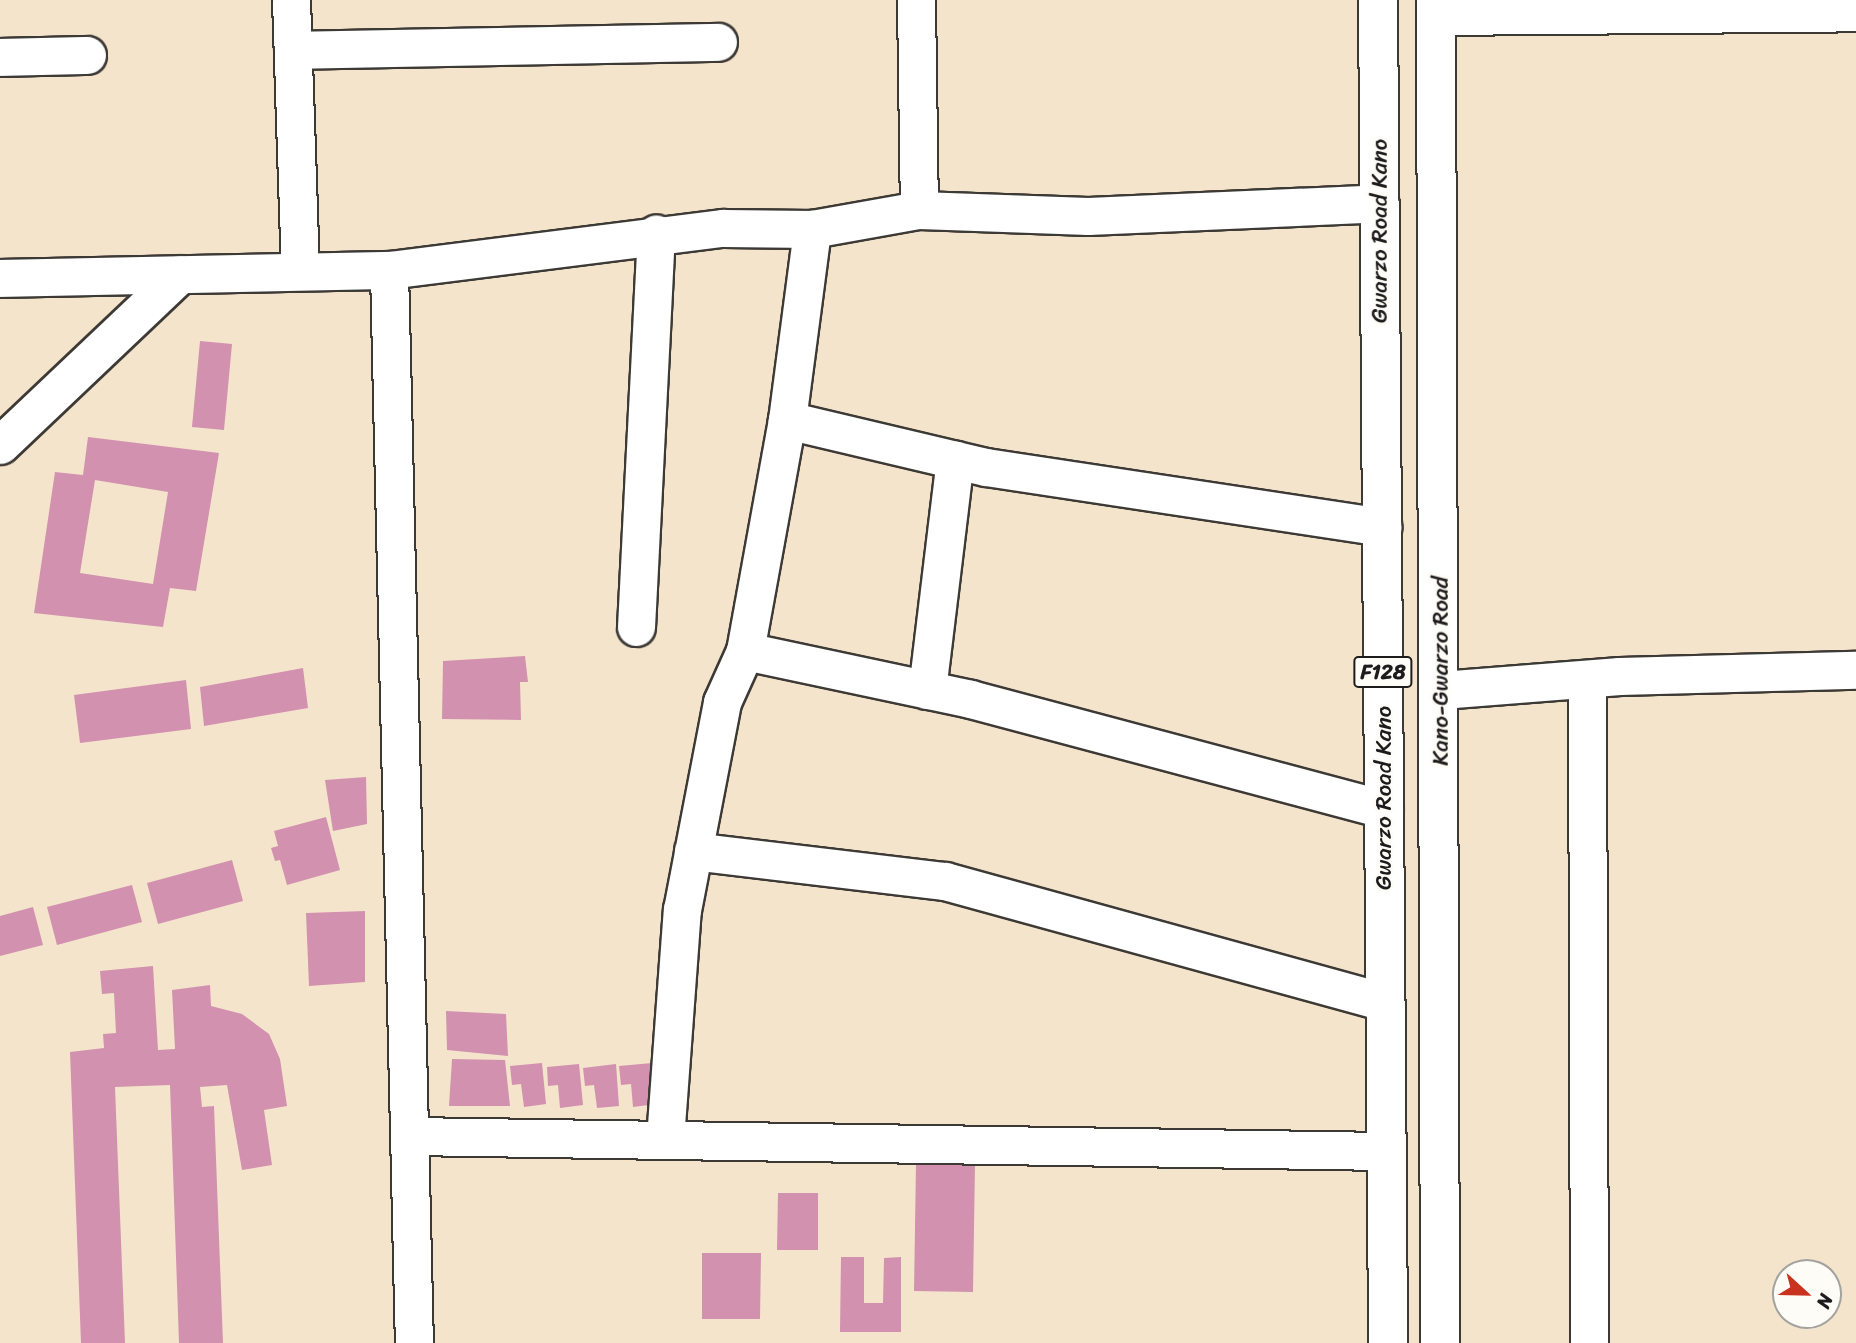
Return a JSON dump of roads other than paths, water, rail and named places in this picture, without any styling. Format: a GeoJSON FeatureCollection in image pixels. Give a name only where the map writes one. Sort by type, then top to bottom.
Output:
{"type":"FeatureCollection","features":[{"type":"Feature","properties":{"kind":"main road","name":"Gwarzo Road Kano"},"geometry":{"type":"LineString","coordinates":[[1378,0],[1388,1343]]}},
{"type":"Feature","properties":{"kind":"main road","name":"Kano-Gwarzo Road"},"geometry":{"type":"LineString","coordinates":[[1436,8],[1441,690],[1440,1343]]}},
{"type":"Feature","properties":{"kind":"street"},"geometry":{"type":"LineString","coordinates":[[291,0],[300,271]]}},
{"type":"Feature","properties":{"kind":"street"},"geometry":{"type":"LineString","coordinates":[[916,0],[919,210]]}},
{"type":"Feature","properties":{"kind":"street"},"geometry":{"type":"LineString","coordinates":[[1436,8],[1856,12]]}},
{"type":"Feature","properties":{"kind":"street"},"geometry":{"type":"LineString","coordinates":[[293,50],[718,42]]}},
{"type":"Feature","properties":{"kind":"street"},"geometry":{"type":"LineString","coordinates":[[0,57],[86,55]]}},
{"type":"Feature","properties":{"kind":"street"},"geometry":{"type":"LineString","coordinates":[[0,278],[388,270],[656,234],[723,228],[812,229],[919,210],[1088,216],[1380,203]]}},
{"type":"Feature","properties":{"kind":"street"},"geometry":{"type":"LineString","coordinates":[[665,1139],[682,910],[722,702],[745,651],[787,420],[812,229]]}},
{"type":"Feature","properties":{"kind":"street"},"geometry":{"type":"LineString","coordinates":[[636,627],[656,234]]}},
{"type":"Feature","properties":{"kind":"street"},"geometry":{"type":"LineString","coordinates":[[388,270],[409,1136],[423,1343]]}},
{"type":"Feature","properties":{"kind":"street"},"geometry":{"type":"LineString","coordinates":[[0,445],[180,274]]}},
{"type":"Feature","properties":{"kind":"street"},"geometry":{"type":"LineString","coordinates":[[787,420],[955,460],[1382,527]]}},
{"type":"Feature","properties":{"kind":"street"},"geometry":{"type":"LineString","coordinates":[[927,690],[955,460]]}},
{"type":"Feature","properties":{"kind":"street"},"geometry":{"type":"LineString","coordinates":[[745,651],[927,690],[1384,809]]}},
{"type":"Feature","properties":{"kind":"street"},"geometry":{"type":"LineString","coordinates":[[1441,690],[1587,679],[1856,670]]}},
{"type":"Feature","properties":{"kind":"street"},"geometry":{"type":"LineString","coordinates":[[1587,679],[1589,1343]]}},
{"type":"Feature","properties":{"kind":"street"},"geometry":{"type":"LineString","coordinates":[[693,851],[945,881],[1384,1002]]}},
{"type":"Feature","properties":{"kind":"street"},"geometry":{"type":"LineString","coordinates":[[409,1136],[1387,1151]]}}]}
